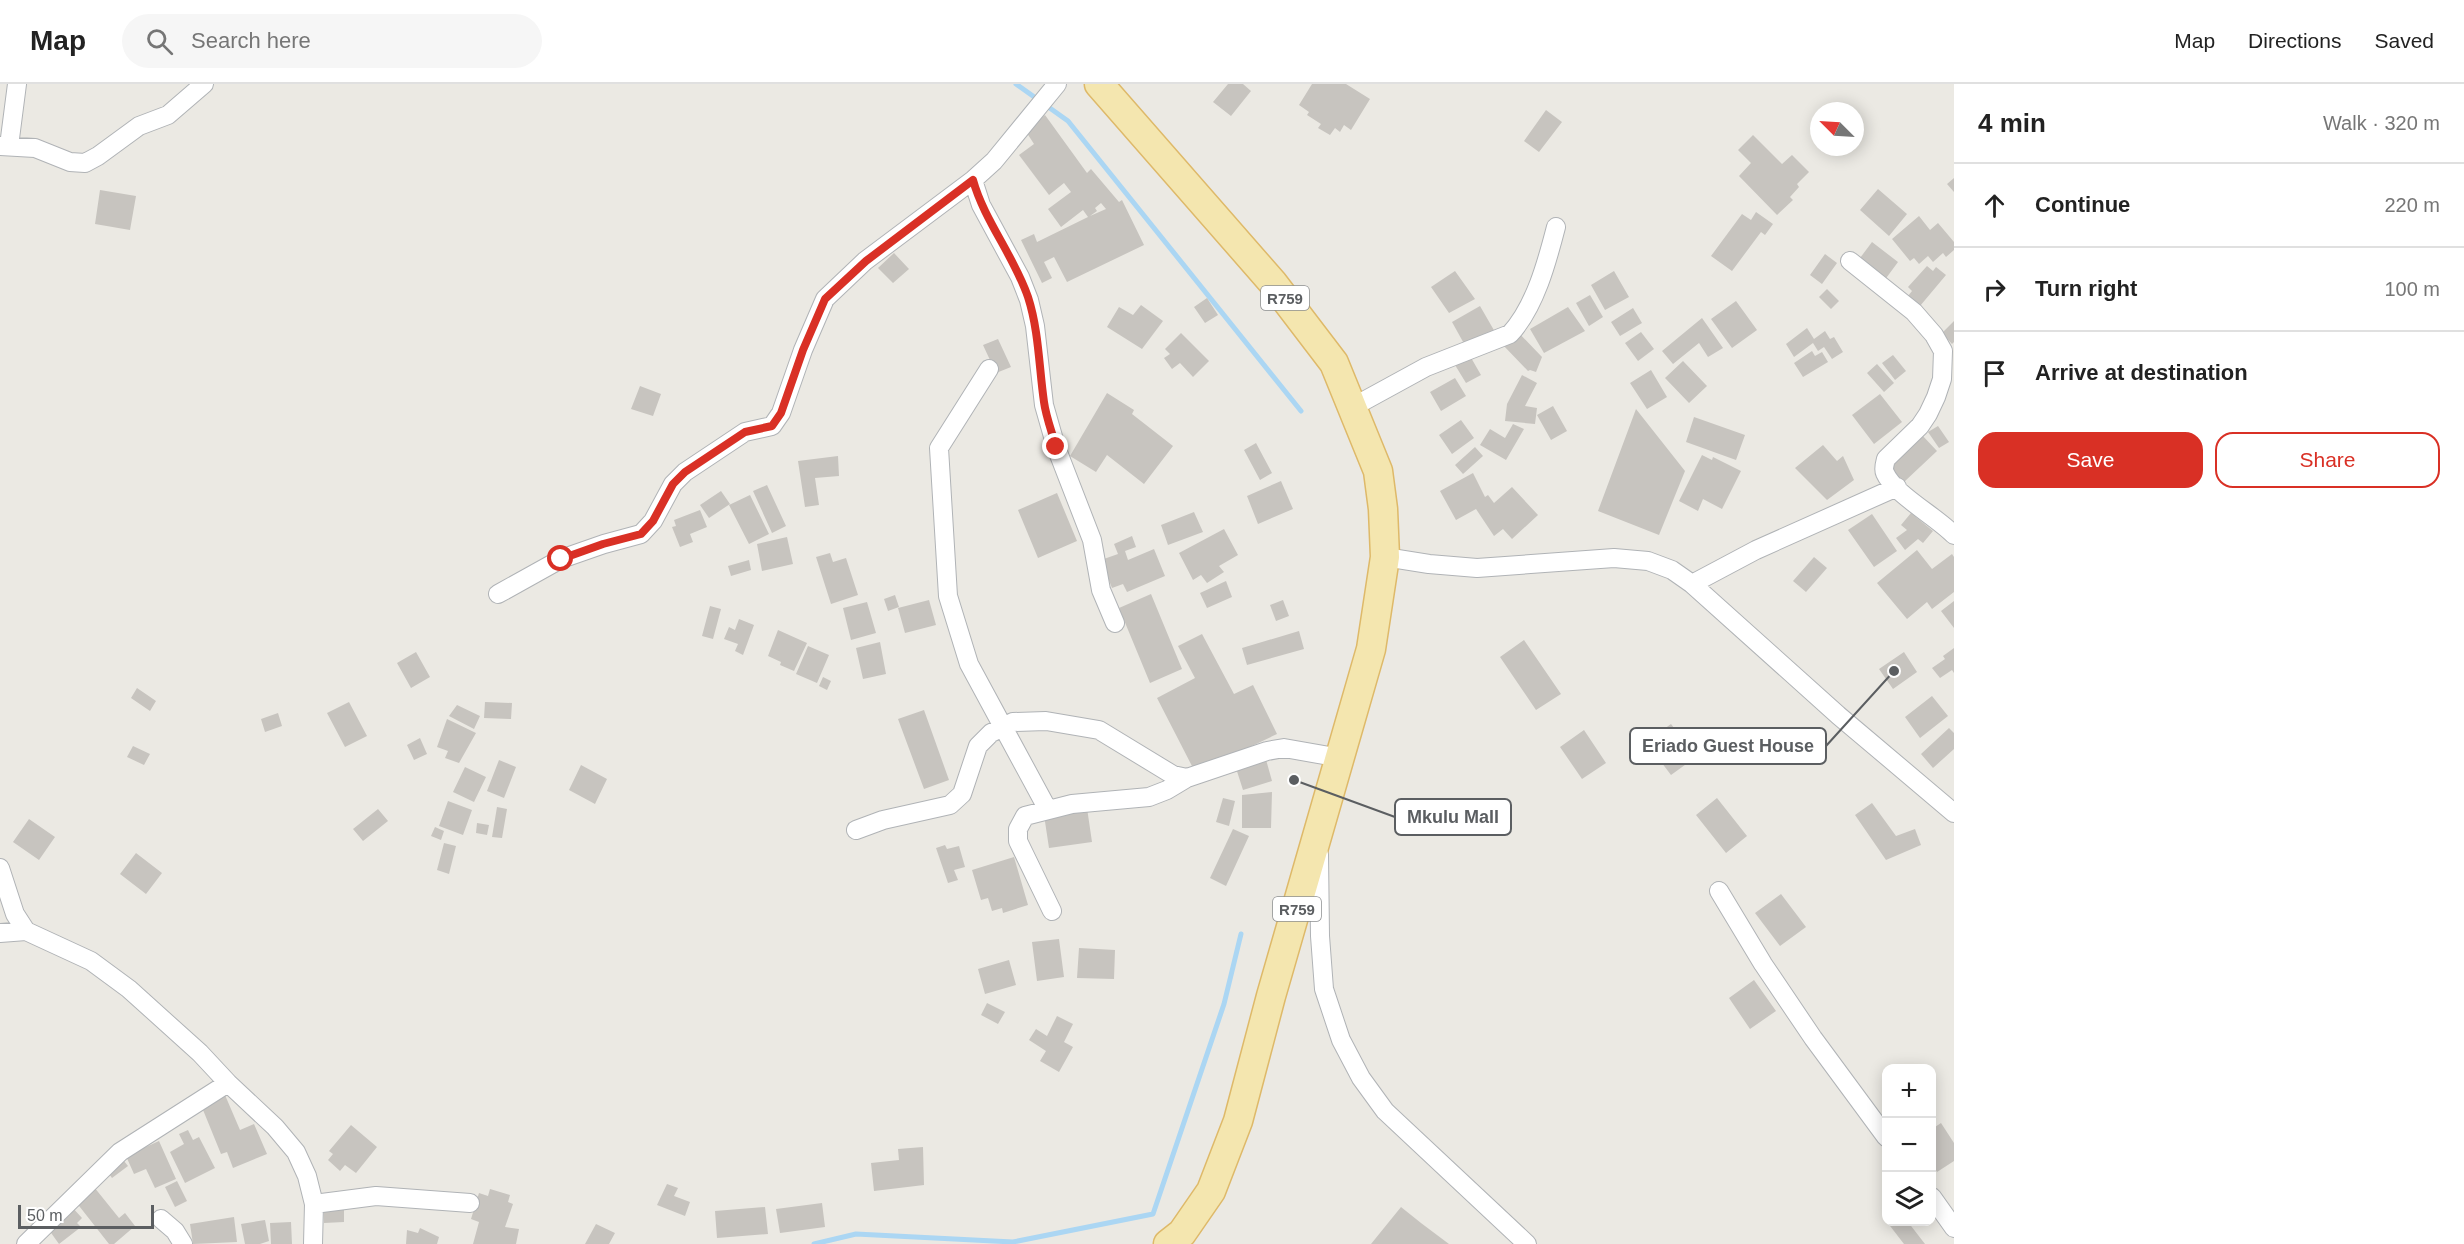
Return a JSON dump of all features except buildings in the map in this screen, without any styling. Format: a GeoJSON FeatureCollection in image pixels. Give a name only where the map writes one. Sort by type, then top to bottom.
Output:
{"type":"FeatureCollection","features":[{"type":"Feature","properties":{"kind":"main road","name":"R759"},"geometry":{"type":"LineString","coordinates":[[1099,84],[1273,283],[1334,363],[1378,471],[1383,509],[1385,557],[1371,649],[1271,996],[1238,1121],[1211,1191],[1182,1233],[1168,1244]]}},
{"type":"Feature","properties":{"kind":"street"},"geometry":{"type":"LineString","coordinates":[[17,84],[5,146],[35,148],[70,162],[85,163],[139,126],[168,115],[204,84]]}},
{"type":"Feature","properties":{"kind":"street"},"geometry":{"type":"LineString","coordinates":[[498,594],[561,559],[641,534],[653,521],[673,484],[685,472],[745,432],[772,426],[781,413],[803,350],[825,299],[866,261],[973,180],[994,161],[1057,84]]}},
{"type":"Feature","properties":{"kind":"street"},"geometry":{"type":"LineString","coordinates":[[973,180],[981,205],[1016,268],[1029,300],[1035,326],[1044,405],[1056,447],[1092,540],[1101,590],[1115,623]]}},
{"type":"Feature","properties":{"kind":"street"},"geometry":{"type":"LineString","coordinates":[[1352,408],[1426,367],[1510,334],[1518,326],[1545,268],[1556,227]]}},
{"type":"Feature","properties":{"kind":"street"},"geometry":{"type":"LineString","coordinates":[[1850,261],[1914,312],[1949,354],[1943,367],[1936,397],[1920,426],[1886,459],[1884,465],[1885,473],[1897,487],[1954,535]]}},
{"type":"Feature","properties":{"kind":"street"},"geometry":{"type":"LineString","coordinates":[[989,369],[939,448],[948,596],[969,664],[1048,810]]}},
{"type":"Feature","properties":{"kind":"street"},"geometry":{"type":"LineString","coordinates":[[1692,584],[1756,550],[1897,487]]}},
{"type":"Feature","properties":{"kind":"street"},"geometry":{"type":"LineString","coordinates":[[1385,557],[1477,568],[1614,558],[1648,561],[1672,570],[1692,584],[1838,715],[1954,813]]}},
{"type":"Feature","properties":{"kind":"street"},"geometry":{"type":"LineString","coordinates":[[856,830],[883,820],[950,805],[962,794],[978,746],[991,733],[1013,722],[1026,720],[1099,730],[1173,775],[1187,778]]}},
{"type":"Feature","properties":{"kind":"street"},"geometry":{"type":"LineString","coordinates":[[1052,911],[1022,849],[1018,830],[1025,816],[1072,804],[1149,796],[1167,790],[1187,778],[1267,751],[1284,748],[1341,758]]}},
{"type":"Feature","properties":{"kind":"street"},"geometry":{"type":"LineString","coordinates":[[1319,834],[1320,936],[1324,989],[1341,1040],[1361,1077],[1385,1111],[1527,1244]]}},
{"type":"Feature","properties":{"kind":"street"},"geometry":{"type":"LineString","coordinates":[[0,868],[15,914],[26,931]]}},
{"type":"Feature","properties":{"kind":"street"},"geometry":{"type":"LineString","coordinates":[[1719,891],[1813,1038],[1882,1130]]}},
{"type":"Feature","properties":{"kind":"street"},"geometry":{"type":"LineString","coordinates":[[0,933],[26,931],[91,961],[129,989],[200,1053],[267,1119],[296,1152],[307,1176],[314,1204],[313,1244]]}},
{"type":"Feature","properties":{"kind":"street"},"geometry":{"type":"LineString","coordinates":[[26,1244],[120,1152],[228,1083]]}},
{"type":"Feature","properties":{"kind":"street"},"geometry":{"type":"LineString","coordinates":[[314,1204],[376,1196],[470,1203]]}},
{"type":"Feature","properties":{"kind":"street"},"geometry":{"type":"LineString","coordinates":[[1936,1203],[1954,1228]]}},
{"type":"Feature","properties":{"kind":"street"},"geometry":{"type":"LineString","coordinates":[[160,1219],[175,1231],[183,1244]]}},
{"type":"Feature","properties":{"kind":"waterway"},"geometry":{"type":"LineString","coordinates":[[1016,84],[1068,121],[1301,411]]}},
{"type":"Feature","properties":{"kind":"waterway"},"geometry":{"type":"LineString","coordinates":[[814,1244],[856,1234],[1013,1242],[1153,1214],[1224,1004],[1241,934]]}},
{"type":"Feature","properties":{"kind":"place","name":"Eriado Guest House"},"geometry":{"type":"Point","coordinates":[1894,671]}},
{"type":"Feature","properties":{"kind":"place","name":"Mkulu Mall"},"geometry":{"type":"Point","coordinates":[1294,780]}},
{"type":"Feature","properties":{"kind":"route"},"geometry":{"type":"LineString","coordinates":[[561,559],[641,534],[653,521],[673,484],[685,472],[733,438],[745,432],[772,426],[781,413],[803,350],[825,299],[888,243],[973,180],[981,205],[991,219],[1029,300],[1035,326],[1044,405],[1056,447]]}}]}
